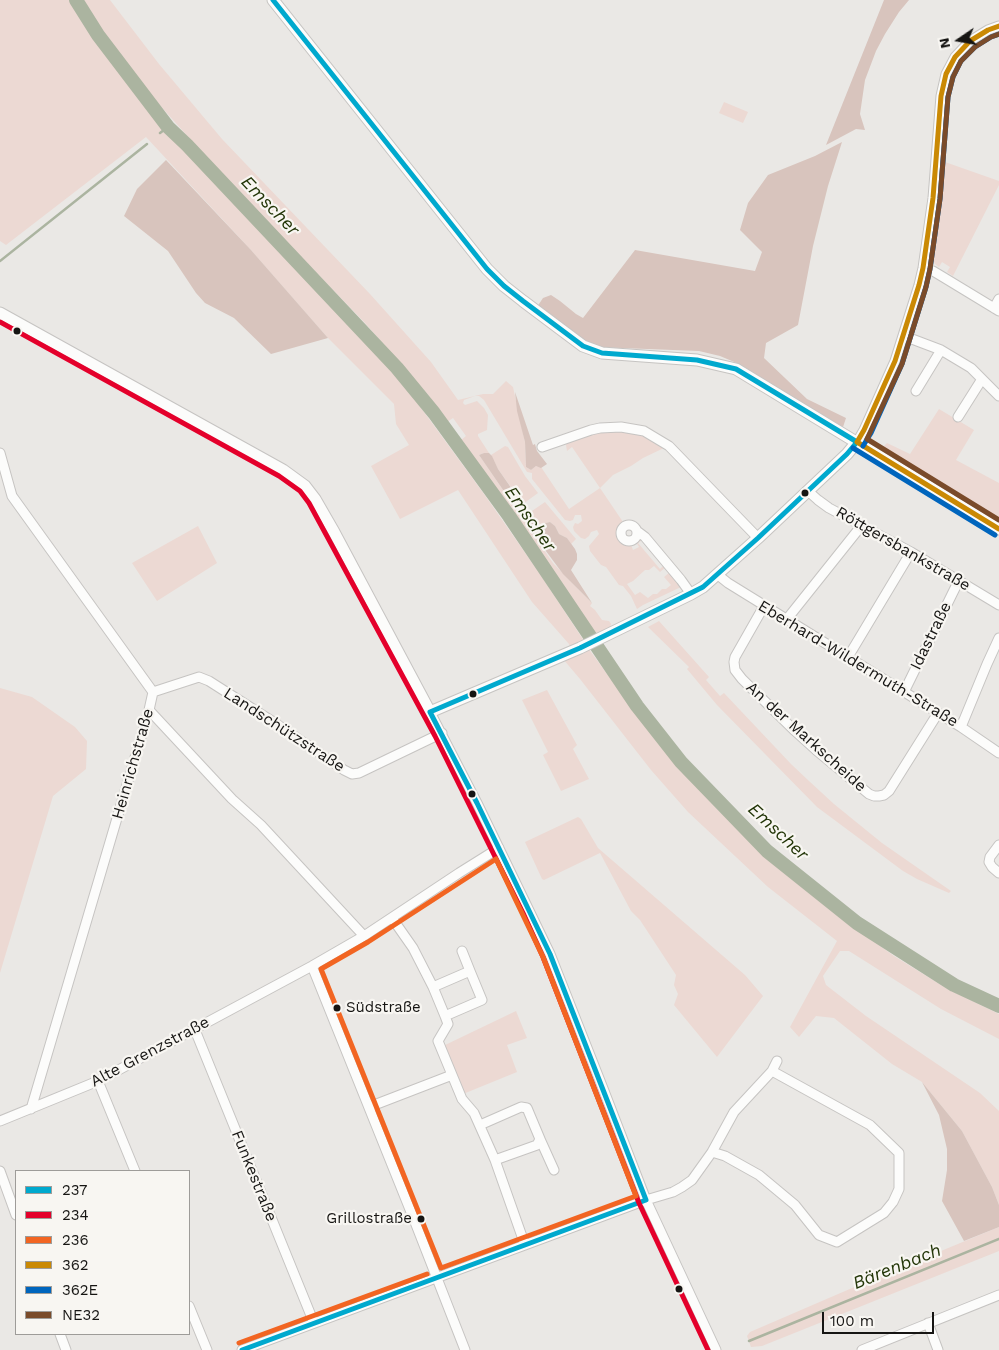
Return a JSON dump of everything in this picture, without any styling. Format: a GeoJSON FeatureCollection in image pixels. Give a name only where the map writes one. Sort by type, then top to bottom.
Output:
{"type":"FeatureCollection","features":[{"type":"Feature","properties":{"kind":"main road"},"geometry":{"type":"LineString","coordinates":[[273,0],[487,269],[504,286],[575,341],[602,353],[697,360],[736,369],[999,529]]}},
{"type":"Feature","properties":{"kind":"main road"},"geometry":{"type":"LineString","coordinates":[[0,313],[283,470],[305,486],[315,499],[334,532],[430,712],[580,648],[703,587],[848,454],[857,442]]}},
{"type":"Feature","properties":{"kind":"street"},"geometry":{"type":"LineString","coordinates":[[857,442],[885,384],[904,336],[923,268],[933,198],[941,96],[946,74],[955,57],[970,41],[988,30],[999,26]]}},
{"type":"Feature","properties":{"kind":"street"},"geometry":{"type":"LineString","coordinates":[[923,268],[933,271],[996,309],[999,299]]}},
{"type":"Feature","properties":{"kind":"street"},"geometry":{"type":"LineString","coordinates":[[904,336],[941,350],[971,368],[999,396]]}},
{"type":"Feature","properties":{"kind":"street"},"geometry":{"type":"LineString","coordinates":[[916,391],[941,350]]}},
{"type":"Feature","properties":{"kind":"street"},"geometry":{"type":"LineString","coordinates":[[958,417],[982,379]]}},
{"type":"Feature","properties":{"kind":"street"},"geometry":{"type":"LineString","coordinates":[[542,447],[600,428],[621,426],[644,431],[670,446],[758,538]]}},
{"type":"Feature","properties":{"kind":"street","name":"Heinrichstraße"},"geometry":{"type":"LineString","coordinates":[[0,453],[12,496],[153,692],[31,1109]]}},
{"type":"Feature","properties":{"kind":"street","name":"Röttgersbankstraße"},"geometry":{"type":"LineString","coordinates":[[808,491],[829,508],[911,552],[999,605]]}},
{"type":"Feature","properties":{"kind":"street"},"geometry":{"type":"LineString","coordinates":[[787,619],[862,525]]}},
{"type":"Feature","properties":{"kind":"street"},"geometry":{"type":"LineString","coordinates":[[637,531],[645,537],[691,594]]}},
{"type":"Feature","properties":{"kind":"street"},"geometry":{"type":"LineString","coordinates":[[848,657],[911,552]]}},
{"type":"Feature","properties":{"kind":"street","name":"Eberhard-Wildermuth-Straße"},"geometry":{"type":"LineString","coordinates":[[718,574],[728,583],[764,606],[961,727],[999,753]]}},
{"type":"Feature","properties":{"kind":"street","name":"Idastraße"},"geometry":{"type":"LineString","coordinates":[[904,692],[959,580]]}},
{"type":"Feature","properties":{"kind":"street","name":"An der Markscheide"},"geometry":{"type":"LineString","coordinates":[[764,606],[735,658],[735,670],[742,680],[795,731],[869,794],[879,796],[884,795],[888,791],[938,713]]}},
{"type":"Feature","properties":{"kind":"street"},"geometry":{"type":"LineString","coordinates":[[961,727],[999,638]]}},
{"type":"Feature","properties":{"kind":"street","name":"Landschützstraße"},"geometry":{"type":"LineString","coordinates":[[153,692],[191,679],[199,678],[209,681],[352,774],[359,773],[442,733]]}},
{"type":"Feature","properties":{"kind":"street"},"geometry":{"type":"LineString","coordinates":[[149,710],[232,799],[261,825],[364,936]]}},
{"type":"Feature","properties":{"kind":"street"},"geometry":{"type":"LineString","coordinates":[[430,712],[550,954],[646,1200],[716,1350]]}},
{"type":"Feature","properties":{"kind":"street"},"geometry":{"type":"LineString","coordinates":[[999,845],[990,857],[989,862],[999,873]]}},
{"type":"Feature","properties":{"kind":"street","name":"Alte Grenzstraße"},"geometry":{"type":"LineString","coordinates":[[0,1120],[98,1081],[195,1030],[364,936],[499,848]]}},
{"type":"Feature","properties":{"kind":"street"},"geometry":{"type":"LineString","coordinates":[[392,918],[413,948],[445,1016],[448,1024],[438,1042],[462,1099],[474,1113],[480,1125],[495,1160],[525,1245]]}},
{"type":"Feature","properties":{"kind":"street"},"geometry":{"type":"LineString","coordinates":[[445,1016],[482,1000],[462,951]]}},
{"type":"Feature","properties":{"kind":"street"},"geometry":{"type":"LineString","coordinates":[[312,966],[370,1107],[465,1350]]}},
{"type":"Feature","properties":{"kind":"street"},"geometry":{"type":"LineString","coordinates":[[433,987],[470,971]]}},
{"type":"Feature","properties":{"kind":"street","name":"Funkestraße"},"geometry":{"type":"LineString","coordinates":[[195,1030],[314,1323]]}},
{"type":"Feature","properties":{"kind":"street"},"geometry":{"type":"LineString","coordinates":[[242,1350],[646,1200],[673,1192],[692,1180],[712,1152],[734,1112],[772,1071],[777,1061]]}},
{"type":"Feature","properties":{"kind":"street"},"geometry":{"type":"LineString","coordinates":[[712,1152],[725,1156],[759,1174],[795,1205],[819,1235],[837,1242],[884,1214],[893,1202],[899,1189],[899,1153],[870,1125],[772,1071]]}},
{"type":"Feature","properties":{"kind":"street"},"geometry":{"type":"LineString","coordinates":[[370,1107],[452,1075]]}},
{"type":"Feature","properties":{"kind":"street"},"geometry":{"type":"LineString","coordinates":[[98,1081],[135,1170]]}},
{"type":"Feature","properties":{"kind":"street"},"geometry":{"type":"LineString","coordinates":[[480,1125],[521,1107],[527,1108],[554,1170]]}},
{"type":"Feature","properties":{"kind":"street"},"geometry":{"type":"LineString","coordinates":[[495,1160],[537,1145],[540,1139]]}},
{"type":"Feature","properties":{"kind":"street"},"geometry":{"type":"LineString","coordinates":[[0,1171],[15,1212]]}},
{"type":"Feature","properties":{"kind":"street"},"geometry":{"type":"LineString","coordinates":[[862,1350],[999,1295]]}},
{"type":"Feature","properties":{"kind":"street"},"geometry":{"type":"LineString","coordinates":[[190,1308],[207,1350]]}},
{"type":"Feature","properties":{"kind":"street"},"geometry":{"type":"LineString","coordinates":[[928,1323],[938,1350]]}},
{"type":"Feature","properties":{"kind":"street"},"geometry":{"type":"LineString","coordinates":[[60,1335],[66,1350]]}},
{"type":"Feature","properties":{"kind":"shaded area"},"geometry":{"type":"Polygon","coordinates":[[[0,0],[70,0],[130,86],[168,132],[310,281],[402,382],[484,494],[584,641],[570,647],[532,602],[458,490],[400,519],[371,466],[409,445],[396,424],[394,404],[328,338],[251,250],[146,137],[6,245],[0,241],[0,0]]]}},
{"type":"Feature","properties":{"kind":"shaded area"},"geometry":{"type":"Polygon","coordinates":[[[82,0],[110,0],[159,64],[222,139],[370,294],[431,362],[458,400],[483,394],[493,394],[506,381],[513,387],[525,442],[526,467],[531,470],[536,466],[541,467],[569,509],[600,488],[623,522],[617,531],[620,541],[631,545],[633,550],[639,547],[636,542],[642,540],[638,543],[660,569],[664,565],[666,567],[660,572],[654,566],[649,570],[645,570],[627,584],[635,595],[640,592],[648,598],[653,594],[657,594],[662,589],[666,589],[671,585],[664,577],[670,572],[681,587],[637,609],[631,596],[623,586],[619,585],[606,567],[601,565],[590,551],[589,546],[599,534],[597,530],[591,532],[585,539],[581,538],[574,531],[573,527],[575,523],[578,524],[582,521],[581,515],[575,515],[573,520],[570,521],[565,520],[532,479],[532,473],[527,472],[484,400],[479,396],[475,396],[464,400],[463,403],[465,405],[477,401],[488,415],[487,430],[478,434],[478,436],[489,453],[479,455],[553,563],[592,603],[590,606],[602,620],[609,621],[611,624],[610,628],[594,636],[460,441],[466,436],[453,418],[447,422],[429,396],[364,322],[225,178],[156,101],[82,0]]]}},
{"type":"Feature","properties":{"kind":"shaded area"},"geometry":{"type":"Polygon","coordinates":[[[884,0],[909,0],[885,34],[865,80],[860,114],[865,130],[856,129],[826,145],[884,0]]]}},
{"type":"Feature","properties":{"kind":"shaded area"},"geometry":{"type":"Polygon","coordinates":[[[724,102],[748,112],[743,123],[719,113],[724,102]]]}},
{"type":"Feature","properties":{"kind":"shaded area"},"geometry":{"type":"Polygon","coordinates":[[[842,142],[828,186],[813,246],[798,325],[766,343],[764,358],[807,399],[846,418],[843,427],[739,364],[720,356],[699,351],[595,347],[586,344],[537,307],[543,298],[551,295],[583,318],[635,250],[755,271],[762,252],[740,230],[748,203],[768,175],[815,156],[842,142]]]}},
{"type":"Feature","properties":{"kind":"shaded area"},"geometry":{"type":"Polygon","coordinates":[[[166,160],[251,250],[328,338],[271,354],[234,318],[205,303],[196,293],[168,251],[124,216],[137,189],[166,160]]]}},
{"type":"Feature","properties":{"kind":"shaded area"},"geometry":{"type":"Polygon","coordinates":[[[945,162],[999,181],[999,185],[953,276],[947,272],[950,267],[942,262],[939,267],[933,259],[941,211],[945,162]]]}},
{"type":"Feature","properties":{"kind":"shaded area"},"geometry":{"type":"Polygon","coordinates":[[[515,392],[533,445],[535,444],[537,451],[547,464],[541,468],[536,466],[531,470],[526,467],[525,442],[517,411],[515,392]]]}},
{"type":"Feature","properties":{"kind":"shaded area"},"geometry":{"type":"Polygon","coordinates":[[[939,409],[974,430],[956,460],[999,483],[999,523],[880,450],[887,443],[910,454],[939,409]]]}},
{"type":"Feature","properties":{"kind":"shaded area"},"geometry":{"type":"Polygon","coordinates":[[[621,430],[644,435],[666,447],[613,475],[600,488],[572,447],[567,451],[567,442],[597,432],[621,430]]]}},
{"type":"Feature","properties":{"kind":"shaded area"},"geometry":{"type":"Polygon","coordinates":[[[505,446],[508,447],[525,476],[538,493],[523,504],[498,469],[491,455],[505,446]]]}},
{"type":"Feature","properties":{"kind":"shaded area"},"geometry":{"type":"Polygon","coordinates":[[[489,453],[492,456],[498,469],[537,525],[550,522],[555,526],[559,534],[567,538],[575,549],[577,560],[571,570],[592,603],[563,574],[534,535],[479,455],[489,453]]]}},
{"type":"Feature","properties":{"kind":"shaded area"},"geometry":{"type":"Polygon","coordinates":[[[545,502],[576,539],[571,544],[567,538],[559,534],[555,526],[550,522],[537,525],[529,513],[545,502]]]}},
{"type":"Feature","properties":{"kind":"shaded area"},"geometry":{"type":"Polygon","coordinates":[[[198,526],[217,563],[157,601],[132,563],[198,526]]]}},
{"type":"Feature","properties":{"kind":"shaded area"},"geometry":{"type":"Polygon","coordinates":[[[659,621],[709,677],[706,680],[720,696],[724,693],[809,781],[882,843],[951,891],[949,893],[903,871],[817,807],[717,705],[687,669],[689,667],[648,627],[659,621]]]}},
{"type":"Feature","properties":{"kind":"shaded area"},"geometry":{"type":"Polygon","coordinates":[[[588,648],[660,746],[717,809],[775,864],[847,922],[894,956],[946,988],[999,1014],[999,1039],[941,1009],[849,951],[840,951],[823,976],[826,985],[866,1016],[980,1093],[999,1111],[999,1205],[992,1187],[962,1131],[922,1082],[892,1064],[834,1018],[816,1016],[799,1037],[790,1027],[837,941],[768,887],[688,812],[651,770],[563,659],[588,648]]]}},
{"type":"Feature","properties":{"kind":"shaded area"},"geometry":{"type":"Polygon","coordinates":[[[0,688],[32,697],[75,727],[87,741],[86,769],[53,796],[0,973],[0,688]]]}},
{"type":"Feature","properties":{"kind":"shaded area"},"geometry":{"type":"Polygon","coordinates":[[[547,690],[577,745],[573,749],[589,779],[561,791],[543,755],[548,752],[522,700],[547,690]]]}},
{"type":"Feature","properties":{"kind":"shaded area"},"geometry":{"type":"Polygon","coordinates":[[[578,817],[598,848],[745,975],[763,996],[717,1057],[674,1005],[678,994],[674,985],[676,975],[640,920],[631,911],[600,853],[544,880],[542,879],[525,842],[578,817]]]}},
{"type":"Feature","properties":{"kind":"shaded area"},"geometry":{"type":"Polygon","coordinates":[[[516,1011],[527,1038],[507,1045],[517,1072],[463,1094],[443,1046],[516,1011]]]}},
{"type":"Feature","properties":{"kind":"shaded area"},"geometry":{"type":"Polygon","coordinates":[[[922,1082],[962,1131],[992,1187],[999,1205],[999,1227],[964,1241],[942,1201],[947,1170],[947,1149],[939,1115],[922,1082]]]}},
{"type":"Feature","properties":{"kind":"shaded area"},"geometry":{"type":"Polygon","coordinates":[[[999,1227],[999,1251],[762,1346],[751,1347],[747,1336],[750,1332],[999,1227]]]}},
{"type":"Feature","properties":{"kind":"waterway","name":"Emscher"},"geometry":{"type":"LineString","coordinates":[[76,0],[98,35],[168,127],[397,368],[434,413],[509,516],[637,706],[681,762],[767,851],[857,923],[954,985],[999,1006]]}},
{"type":"Feature","properties":{"kind":"waterway"},"geometry":{"type":"LineString","coordinates":[[160,133],[168,127]]}},
{"type":"Feature","properties":{"kind":"waterway"},"geometry":{"type":"LineString","coordinates":[[0,261],[147,144]]}},
{"type":"Feature","properties":{"kind":"waterway","name":"Bärenbach"},"geometry":{"type":"LineString","coordinates":[[749,1341],[999,1239]]}},
{"type":"Feature","properties":{"kind":"transit line","name":"237"},"geometry":{"type":"LineString","coordinates":[[273,0],[487,269],[523,301],[583,346],[602,353],[697,360],[736,369],[857,442]]}},
{"type":"Feature","properties":{"kind":"transit line","name":"362"},"geometry":{"type":"LineString","coordinates":[[857,442],[895,361],[919,285],[933,198],[941,96],[946,74],[955,57],[970,41],[988,30],[999,26]]}},
{"type":"Feature","properties":{"kind":"transit line","name":"362E"},"geometry":{"type":"LineString","coordinates":[[863,446],[871,433],[902,364],[926,287],[940,199],[948,97],[953,77],[961,61],[975,47],[999,34]]}},
{"type":"Feature","properties":{"kind":"transit line","name":"NE32"},"geometry":{"type":"LineString","coordinates":[[999,34],[975,47],[961,61],[953,77],[948,97],[940,199],[926,287],[902,364],[867,439],[999,520]]}},
{"type":"Feature","properties":{"kind":"transit line","name":"234"},"geometry":{"type":"LineString","coordinates":[[0,322],[279,476],[300,491],[309,503],[435,736],[523,913],[543,957],[639,1203],[708,1350]]}},
{"type":"Feature","properties":{"kind":"transit line","name":"237"},"geometry":{"type":"LineString","coordinates":[[430,712],[580,648],[703,587],[758,538],[847,454],[857,442]]}},
{"type":"Feature","properties":{"kind":"transit line","name":"362"},"geometry":{"type":"LineString","coordinates":[[857,442],[999,529]]}},
{"type":"Feature","properties":{"kind":"transit line","name":"362E"},"geometry":{"type":"LineString","coordinates":[[853,448],[995,535]]}},
{"type":"Feature","properties":{"kind":"transit line","name":"237"},"geometry":{"type":"LineString","coordinates":[[430,712],[477,803],[550,954],[646,1200]]}},
{"type":"Feature","properties":{"kind":"transit line","name":"236"},"geometry":{"type":"LineString","coordinates":[[496,859],[543,957],[636,1196],[441,1268],[321,969],[368,942],[496,859]]}},
{"type":"Feature","properties":{"kind":"transit line","name":"237"},"geometry":{"type":"LineString","coordinates":[[242,1350],[646,1200]]}},
{"type":"Feature","properties":{"kind":"transit line","name":"236"},"geometry":{"type":"LineString","coordinates":[[239,1343],[427,1274]]}},
{"type":"Feature","properties":{"kind":"place","name":"Südstraße"},"geometry":{"type":"Point","coordinates":[337,1008]}},
{"type":"Feature","properties":{"kind":"place","name":"Grillostraße"},"geometry":{"type":"Point","coordinates":[421,1219]}}]}
